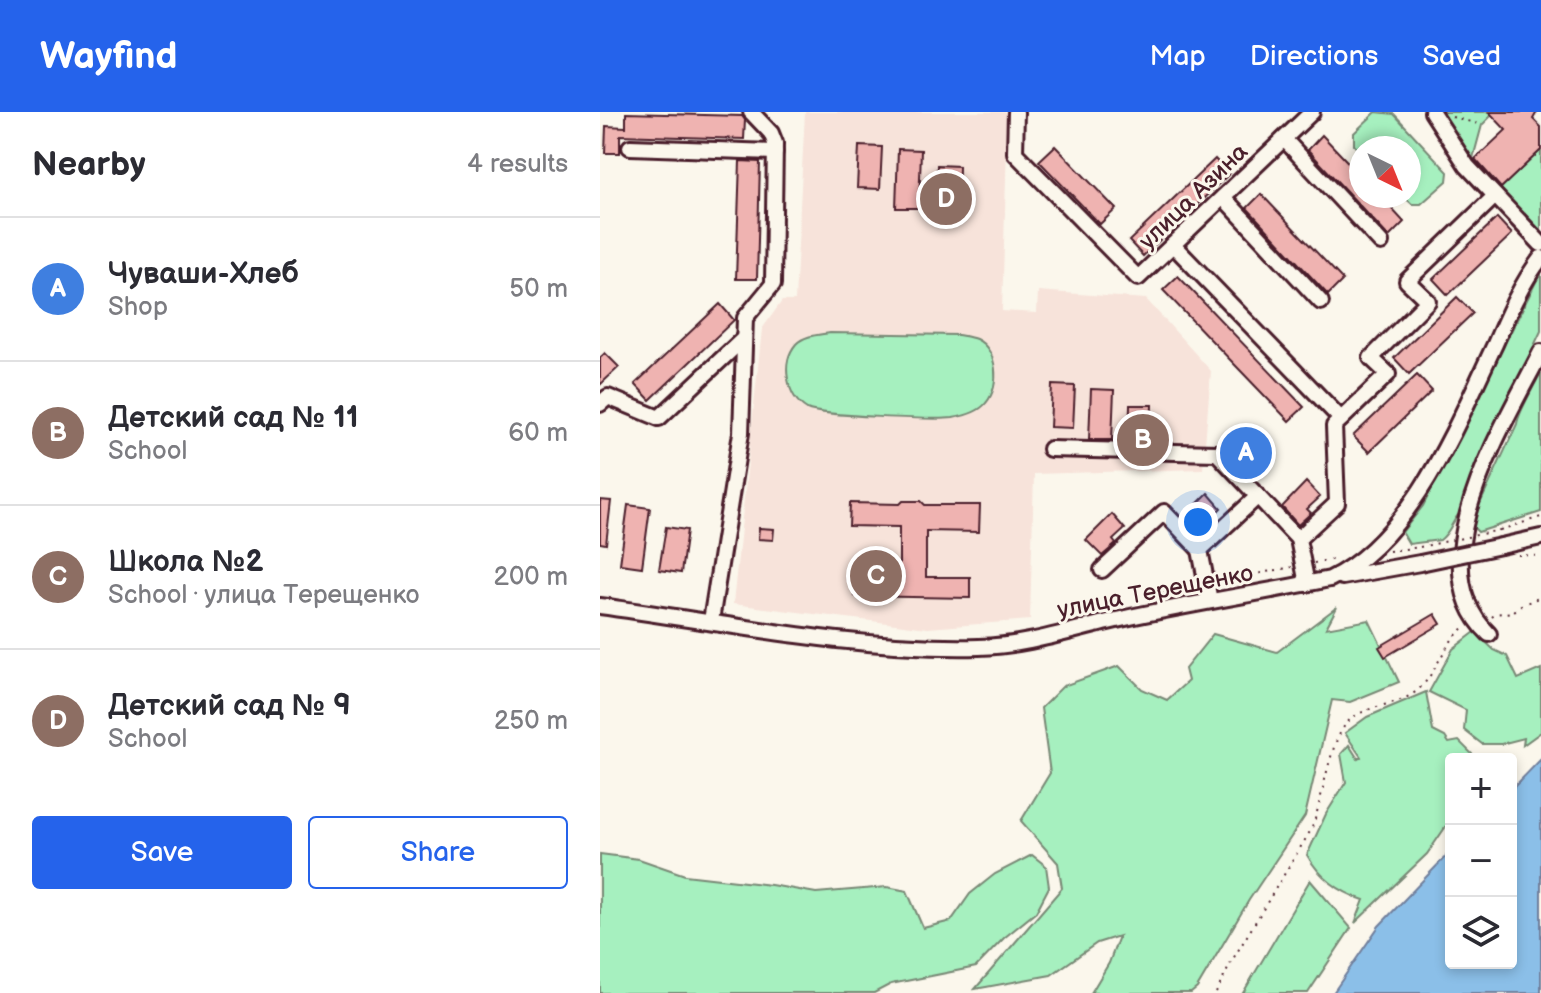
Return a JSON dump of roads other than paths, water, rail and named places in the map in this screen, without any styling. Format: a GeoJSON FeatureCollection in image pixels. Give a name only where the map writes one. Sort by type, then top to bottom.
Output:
{"type":"FeatureCollection","features":[{"type":"Feature","properties":{"kind":"street"},"geometry":{"type":"LineString","coordinates":[[711,621],[741,433],[745,318],[773,284],[775,152],[771,133],[751,112]]}},
{"type":"Feature","properties":{"kind":"street","name":"улица Азина"},"geometry":{"type":"LineString","coordinates":[[1016,112],[1015,153],[1138,278],[1312,112]]}},
{"type":"Feature","properties":{"kind":"street"},"geometry":{"type":"LineString","coordinates":[[1439,114],[1467,166],[1541,244]]}},
{"type":"Feature","properties":{"kind":"street"},"geometry":{"type":"LineString","coordinates":[[1284,139],[1381,243]]}},
{"type":"Feature","properties":{"kind":"street"},"geometry":{"type":"LineString","coordinates":[[630,147],[775,152]]}},
{"type":"Feature","properties":{"kind":"street"},"geometry":{"type":"LineString","coordinates":[[1298,539],[1337,503],[1334,426],[1388,374],[1371,358],[1428,301],[1407,281],[1495,196]]}},
{"type":"Feature","properties":{"kind":"street"},"geometry":{"type":"LineString","coordinates":[[1223,197],[1321,302]]}},
{"type":"Feature","properties":{"kind":"street"},"geometry":{"type":"LineString","coordinates":[[1173,245],[1341,419]]}},
{"type":"Feature","properties":{"kind":"street","name":"улица Терещенко"},"geometry":{"type":"LineString","coordinates":[[600,606],[834,639],[982,647],[1330,579],[1352,569],[1369,554],[1404,514],[1424,485],[1472,394],[1516,297],[1541,258]]}},
{"type":"Feature","properties":{"kind":"street"},"geometry":{"type":"LineString","coordinates":[[600,404],[608,397],[659,418],[743,339]]}},
{"type":"Feature","properties":{"kind":"street"},"geometry":{"type":"LineString","coordinates":[[1481,627],[1462,590],[1461,542],[1465,521],[1506,422],[1541,352]]}},
{"type":"Feature","properties":{"kind":"street"},"geometry":{"type":"LineString","coordinates":[[1050,449],[1217,453],[1298,539],[1307,584]]}},
{"type":"Feature","properties":{"kind":"street"},"geometry":{"type":"LineString","coordinates":[[1200,550],[1258,496]]}},
{"type":"Feature","properties":{"kind":"street"},"geometry":{"type":"LineString","coordinates":[[1102,570],[1164,512],[1200,550],[1210,601]]}},
{"type":"Feature","properties":{"kind":"street"},"geometry":{"type":"LineString","coordinates":[[1330,579],[1505,550],[1541,537]]}},
{"type":"Feature","properties":{"kind":"water"},"geometry":{"type":"Polygon","coordinates":[[[1541,759],[1541,993],[1333,993],[1379,926],[1445,857],[1445,969],[1517,969],[1517,784],[1541,759]]]}},
{"type":"Feature","properties":{"kind":"place","name":"Детский сад № 9"},"geometry":{"type":"Point","coordinates":[946,199]}},
{"type":"Feature","properties":{"kind":"place","name":"Детский сад № 11"},"geometry":{"type":"Point","coordinates":[1143,440]}},
{"type":"Feature","properties":{"kind":"place","name":"Чуваши-Хлеб"},"geometry":{"type":"Point","coordinates":[1246,453]}},
{"type":"Feature","properties":{"kind":"place","name":"Школа №2"},"geometry":{"type":"Point","coordinates":[876,576]}}]}
